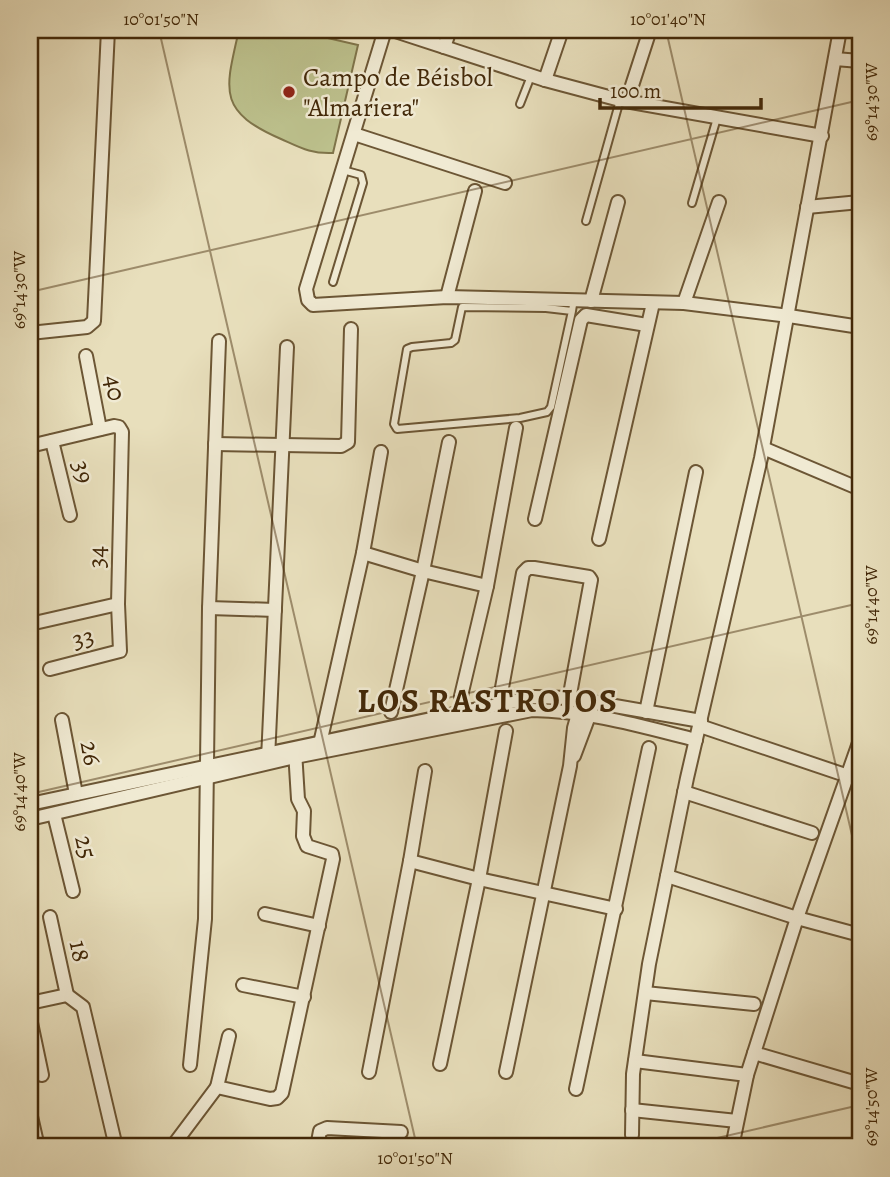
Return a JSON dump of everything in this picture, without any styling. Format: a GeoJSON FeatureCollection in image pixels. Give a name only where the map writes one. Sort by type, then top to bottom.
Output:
{"type":"FeatureCollection","features":[{"type":"Feature","properties":{"kind":"street"},"geometry":{"type":"LineString","coordinates":[[30,333],[87,327],[94,321],[108,30]]}},
{"type":"Feature","properties":{"kind":"street"},"geometry":{"type":"LineString","coordinates":[[385,30],[306,289],[313,306],[447,297],[573,305],[591,301],[684,303],[860,327]]}},
{"type":"Feature","properties":{"kind":"street"},"geometry":{"type":"LineString","coordinates":[[392,30],[531,75],[624,101],[822,136]]}},
{"type":"Feature","properties":{"kind":"street"},"geometry":{"type":"LineString","coordinates":[[444,47],[450,30]]}},
{"type":"Feature","properties":{"kind":"street"},"geometry":{"type":"LineString","coordinates":[[545,79],[562,30]]}},
{"type":"Feature","properties":{"kind":"street"},"geometry":{"type":"LineString","coordinates":[[624,101],[650,30]]}},
{"type":"Feature","properties":{"kind":"street"},"geometry":{"type":"LineString","coordinates":[[632,1135],[635,1061],[659,918],[684,792],[764,448],[840,30]]}},
{"type":"Feature","properties":{"kind":"street"},"geometry":{"type":"LineString","coordinates":[[835,59],[860,61]]}},
{"type":"Feature","properties":{"kind":"street"},"geometry":{"type":"LineString","coordinates":[[354,134],[505,183]]}},
{"type":"Feature","properties":{"kind":"street"},"geometry":{"type":"LineString","coordinates":[[447,297],[475,191]]}},
{"type":"Feature","properties":{"kind":"street"},"geometry":{"type":"LineString","coordinates":[[591,301],[618,202]]}},
{"type":"Feature","properties":{"kind":"street"},"geometry":{"type":"LineString","coordinates":[[684,303],[719,202]]}},
{"type":"Feature","properties":{"kind":"street"},"geometry":{"type":"LineString","coordinates":[[807,207],[860,202]]}},
{"type":"Feature","properties":{"kind":"street"},"geometry":{"type":"LineString","coordinates":[[599,539],[653,303]]}},
{"type":"Feature","properties":{"kind":"street"},"geometry":{"type":"LineString","coordinates":[[535,519],[581,320],[586,315],[647,325]]}},
{"type":"Feature","properties":{"kind":"street"},"geometry":{"type":"LineString","coordinates":[[215,444],[282,447],[341,446],[348,442],[351,330]]}},
{"type":"Feature","properties":{"kind":"street"},"geometry":{"type":"LineString","coordinates":[[190,1065],[205,919],[208,608],[219,341]]}},
{"type":"Feature","properties":{"kind":"street"},"geometry":{"type":"LineString","coordinates":[[268,758],[287,347]]}},
{"type":"Feature","properties":{"kind":"street","name":"40"},"geometry":{"type":"LineString","coordinates":[[86,356],[100,429]]}},
{"type":"Feature","properties":{"kind":"street","name":"34"},"geometry":{"type":"LineString","coordinates":[[100,429],[119,427],[122,432],[118,604]]}},
{"type":"Feature","properties":{"kind":"street"},"geometry":{"type":"LineString","coordinates":[[461,696],[487,586],[516,428]]}},
{"type":"Feature","properties":{"kind":"street"},"geometry":{"type":"LineString","coordinates":[[30,446],[100,429]]}},
{"type":"Feature","properties":{"kind":"street","name":"39"},"geometry":{"type":"LineString","coordinates":[[52,441],[70,515]]}},
{"type":"Feature","properties":{"kind":"street"},"geometry":{"type":"LineString","coordinates":[[391,712],[449,442]]}},
{"type":"Feature","properties":{"kind":"street"},"geometry":{"type":"LineString","coordinates":[[764,448],[860,489]]}},
{"type":"Feature","properties":{"kind":"street"},"geometry":{"type":"LineString","coordinates":[[319,747],[363,552],[381,452]]}},
{"type":"Feature","properties":{"kind":"street"},"geometry":{"type":"LineString","coordinates":[[646,712],[696,472]]}},
{"type":"Feature","properties":{"kind":"street"},"geometry":{"type":"LineString","coordinates":[[363,552],[423,571],[487,586]]}},
{"type":"Feature","properties":{"kind":"street"},"geometry":{"type":"LineString","coordinates":[[499,704],[523,573],[528,568],[589,577],[580,706],[574,728],[570,766],[506,1072]]}},
{"type":"Feature","properties":{"kind":"street"},"geometry":{"type":"LineString","coordinates":[[30,623],[118,604]]}},
{"type":"Feature","properties":{"kind":"street","name":"33"},"geometry":{"type":"LineString","coordinates":[[50,669],[120,651],[122,645],[118,604]]}},
{"type":"Feature","properties":{"kind":"street"},"geometry":{"type":"LineString","coordinates":[[208,608],[275,610]]}},
{"type":"Feature","properties":{"kind":"street"},"geometry":{"type":"LineString","coordinates":[[30,819],[208,772],[535,696],[580,706],[696,740]]}},
{"type":"Feature","properties":{"kind":"street"},"geometry":{"type":"LineString","coordinates":[[319,747],[531,710],[580,706],[646,712],[700,724],[854,778]]}},
{"type":"Feature","properties":{"kind":"street","name":"26"},"geometry":{"type":"LineString","coordinates":[[62,720],[76,794]]}},
{"type":"Feature","properties":{"kind":"street"},"geometry":{"type":"LineString","coordinates":[[440,1064],[506,731]]}},
{"type":"Feature","properties":{"kind":"street"},"geometry":{"type":"LineString","coordinates":[[732,1147],[747,1075],[797,918],[854,778],[860,740]]}},
{"type":"Feature","properties":{"kind":"street"},"geometry":{"type":"LineString","coordinates":[[576,1089],[649,748]]}},
{"type":"Feature","properties":{"kind":"street"},"geometry":{"type":"LineString","coordinates":[[217,1087],[270,1099],[277,1098],[282,1093],[333,859],[332,854],[307,846],[304,841],[304,811],[298,799],[295,752]]}},
{"type":"Feature","properties":{"kind":"street"},"geometry":{"type":"LineString","coordinates":[[369,1072],[425,771]]}},
{"type":"Feature","properties":{"kind":"street"},"geometry":{"type":"LineString","coordinates":[[30,804],[208,772]]}},
{"type":"Feature","properties":{"kind":"street"},"geometry":{"type":"LineString","coordinates":[[684,792],[812,833]]}},
{"type":"Feature","properties":{"kind":"street","name":"25"},"geometry":{"type":"LineString","coordinates":[[54,814],[73,891]]}},
{"type":"Feature","properties":{"kind":"street"},"geometry":{"type":"LineString","coordinates":[[410,861],[616,909]]}},
{"type":"Feature","properties":{"kind":"street"},"geometry":{"type":"LineString","coordinates":[[667,876],[797,918],[860,935]]}},
{"type":"Feature","properties":{"kind":"street"},"geometry":{"type":"LineString","coordinates":[[264,914],[319,926]]}},
{"type":"Feature","properties":{"kind":"street","name":"18"},"geometry":{"type":"LineString","coordinates":[[50,917],[67,995]]}},
{"type":"Feature","properties":{"kind":"street"},"geometry":{"type":"LineString","coordinates":[[243,985],[304,997]]}},
{"type":"Feature","properties":{"kind":"street"},"geometry":{"type":"LineString","coordinates":[[645,993],[754,1004]]}},
{"type":"Feature","properties":{"kind":"street"},"geometry":{"type":"LineString","coordinates":[[30,1003],[67,995],[83,1007],[116,1147]]}},
{"type":"Feature","properties":{"kind":"street"},"geometry":{"type":"LineString","coordinates":[[30,1018],[42,1075]]}},
{"type":"Feature","properties":{"kind":"street"},"geometry":{"type":"LineString","coordinates":[[172,1147],[217,1087],[229,1036]]}},
{"type":"Feature","properties":{"kind":"street"},"geometry":{"type":"LineString","coordinates":[[754,1053],[860,1084]]}},
{"type":"Feature","properties":{"kind":"street"},"geometry":{"type":"LineString","coordinates":[[635,1061],[747,1075]]}},
{"type":"Feature","properties":{"kind":"street"},"geometry":{"type":"LineString","coordinates":[[632,1110],[737,1121]]}},
{"type":"Feature","properties":{"kind":"street"},"geometry":{"type":"LineString","coordinates":[[30,1112],[38,1147]]}},
{"type":"Feature","properties":{"kind":"street"},"geometry":{"type":"LineString","coordinates":[[317,1147],[320,1131],[327,1128],[401,1132]]}},
{"type":"Feature","properties":{"kind":"lane"},"geometry":{"type":"LineString","coordinates":[[520,104],[531,75]]}},
{"type":"Feature","properties":{"kind":"lane"},"geometry":{"type":"LineString","coordinates":[[586,221],[624,101]]}},
{"type":"Feature","properties":{"kind":"lane"},"geometry":{"type":"LineString","coordinates":[[692,203],[717,117]]}},
{"type":"Feature","properties":{"kind":"lane"},"geometry":{"type":"LineString","coordinates":[[333,282],[363,183],[361,175],[343,170]]}},
{"type":"Feature","properties":{"kind":"lane"},"geometry":{"type":"LineString","coordinates":[[573,305],[551,407],[547,412],[520,418],[401,431],[397,429],[394,424],[407,349],[455,340],[462,307],[546,308],[573,305]]}},
{"type":"Feature","properties":{"kind":"green space","name":"Campo de Béisbol \"Almariera\""},"geometry":{"type":"Polygon","coordinates":[[[239,30],[293,30],[358,45],[333,153],[300,148],[260,129],[245,119],[236,108],[229,84],[239,30]]]}},
{"type":"Feature","properties":{"kind":"place","name":"Campo de Béisbol \"Almariera\""},"geometry":{"type":"Point","coordinates":[289,92]}},
{"type":"Feature","properties":{"kind":"district","name":"LOS RASTROJOS"},"geometry":{"type":"Point","coordinates":[488,700]}}]}
